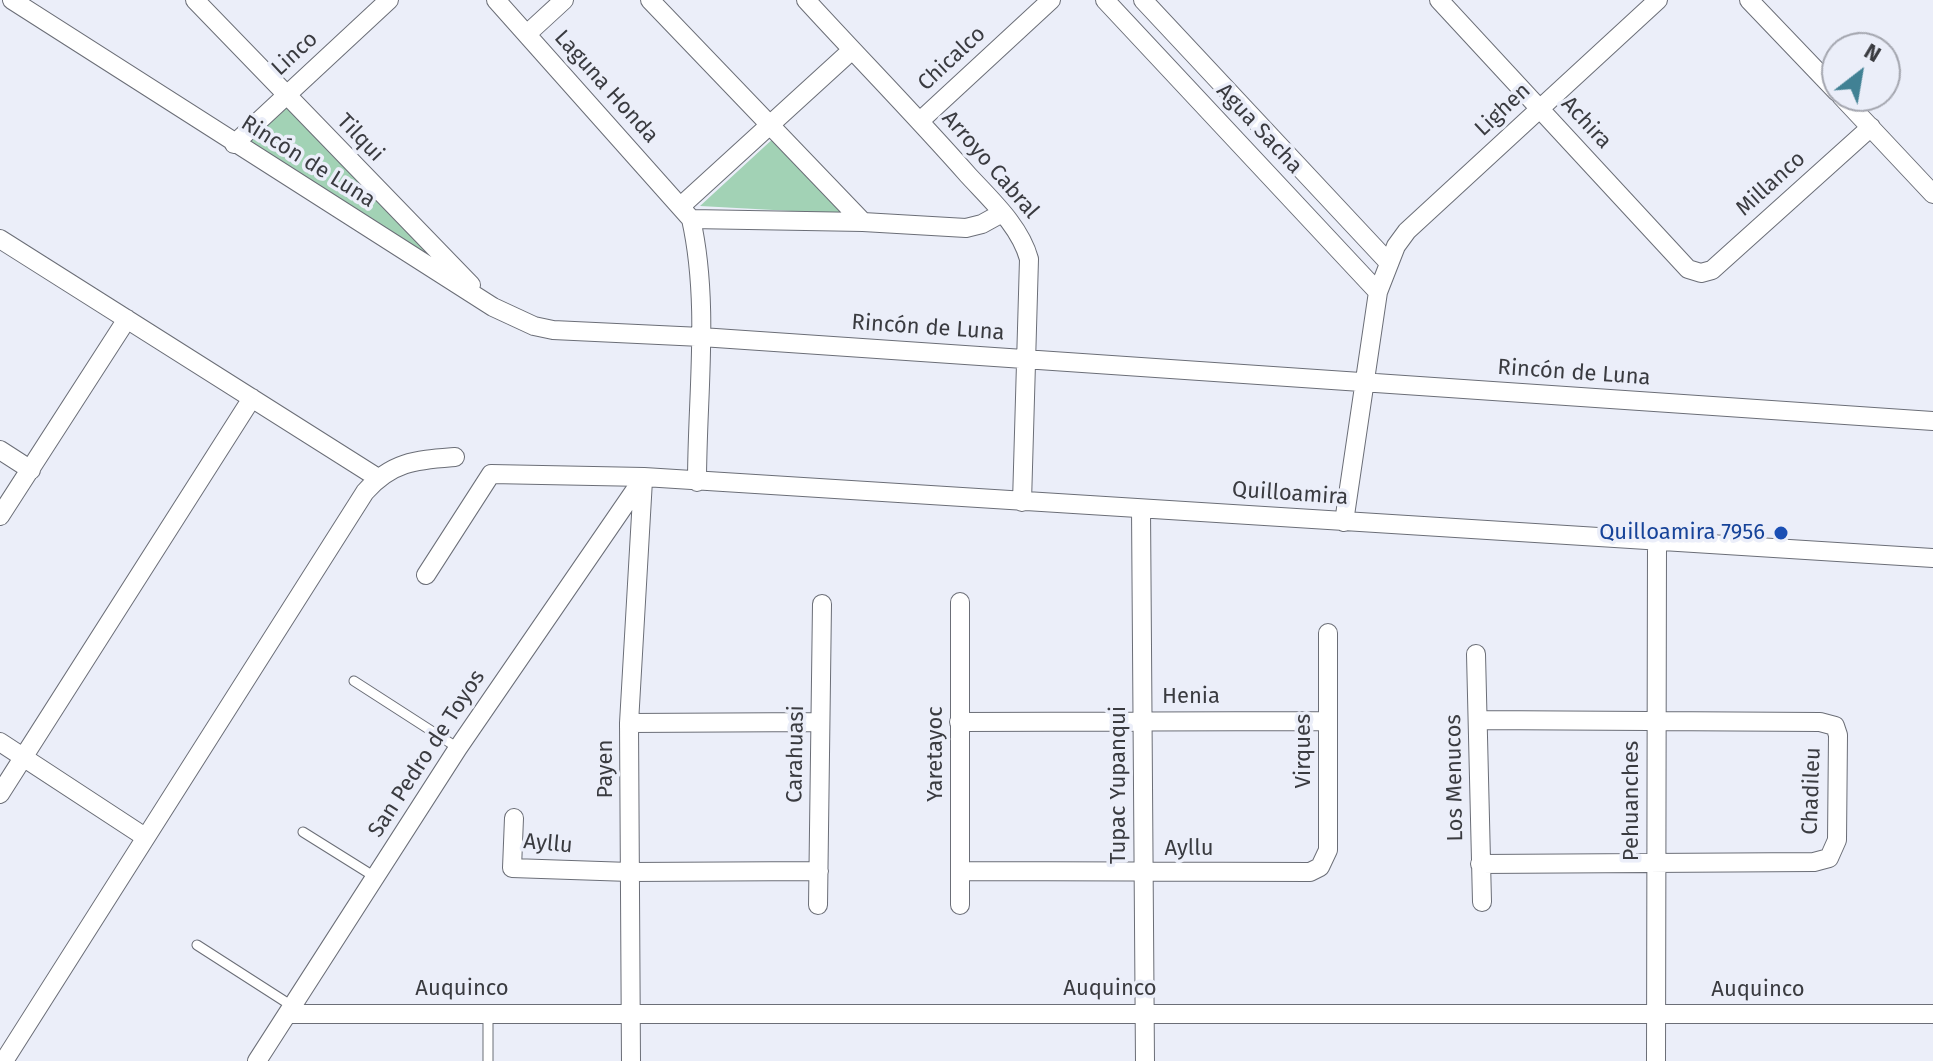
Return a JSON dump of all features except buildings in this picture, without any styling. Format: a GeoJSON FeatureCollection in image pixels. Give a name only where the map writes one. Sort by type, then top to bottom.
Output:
{"type":"FeatureCollection","features":[{"type":"Feature","properties":{"kind":"street","name":"Rincón de Luna"},"geometry":{"type":"LineString","coordinates":[[12,0],[493,307],[534,326],[553,330],[701,337],[1933,421]]}},
{"type":"Feature","properties":{"kind":"street","name":"Tilqui"},"geometry":{"type":"LineString","coordinates":[[195,0],[493,307]]}},
{"type":"Feature","properties":{"kind":"street","name":"Linco"},"geometry":{"type":"LineString","coordinates":[[234,144],[389,0]]}},
{"type":"Feature","properties":{"kind":"street","name":"Laguna Honda"},"geometry":{"type":"LineString","coordinates":[[496,0],[686,213]]}},
{"type":"Feature","properties":{"kind":"street"},"geometry":{"type":"LineString","coordinates":[[527,34],[564,0]]}},
{"type":"Feature","properties":{"kind":"street"},"geometry":{"type":"LineString","coordinates":[[650,0],[863,222]]}},
{"type":"Feature","properties":{"kind":"street","name":"Arroyo Cabral"},"geometry":{"type":"LineString","coordinates":[[806,0],[920,121],[1020,235],[1029,259],[1022,502]]}},
{"type":"Feature","properties":{"kind":"street","name":"Chicalco"},"geometry":{"type":"LineString","coordinates":[[920,121],[1051,0]]}},
{"type":"Feature","properties":{"kind":"street","name":"Agua Sacha"},"geometry":{"type":"LineString","coordinates":[[1105,0],[1378,292]]}},
{"type":"Feature","properties":{"kind":"street","name":"Agua Sacha"},"geometry":{"type":"LineString","coordinates":[[1143,0],[1389,263]]}},
{"type":"Feature","properties":{"kind":"street","name":"Achira"},"geometry":{"type":"LineString","coordinates":[[1439,0],[1688,269],[1701,273]]}},
{"type":"Feature","properties":{"kind":"street","name":"Lighen"},"geometry":{"type":"LineString","coordinates":[[1389,263],[1407,231],[1658,0]]}},
{"type":"Feature","properties":{"kind":"street"},"geometry":{"type":"LineString","coordinates":[[1749,0],[1821,75]]}},
{"type":"Feature","properties":{"kind":"street"},"geometry":{"type":"LineString","coordinates":[[686,213],[770,126],[852,50]]}},
{"type":"Feature","properties":{"kind":"street"},"geometry":{"type":"LineString","coordinates":[[1856,112],[1933,194]]}},
{"type":"Feature","properties":{"kind":"street","name":"Millanco"},"geometry":{"type":"LineString","coordinates":[[1701,273],[1712,270],[1871,127]]}},
{"type":"Feature","properties":{"kind":"street"},"geometry":{"type":"LineString","coordinates":[[686,213],[966,228],[982,224],[1002,213]]}},
{"type":"Feature","properties":{"kind":"street"},"geometry":{"type":"LineString","coordinates":[[686,213],[697,246],[701,337],[697,482]]}},
{"type":"Feature","properties":{"kind":"street"},"geometry":{"type":"LineString","coordinates":[[0,239],[378,478]]}},
{"type":"Feature","properties":{"kind":"street"},"geometry":{"type":"LineString","coordinates":[[1344,522],[1378,292],[1389,263]]}},
{"type":"Feature","properties":{"kind":"street"},"geometry":{"type":"LineString","coordinates":[[0,516],[127,319]]}},
{"type":"Feature","properties":{"kind":"street"},"geometry":{"type":"LineString","coordinates":[[0,794],[252,398]]}},
{"type":"Feature","properties":{"kind":"street"},"geometry":{"type":"LineString","coordinates":[[0,450],[31,470]]}},
{"type":"Feature","properties":{"kind":"street"},"geometry":{"type":"LineString","coordinates":[[4,1061],[365,492],[394,467],[420,460],[455,457]]}},
{"type":"Feature","properties":{"kind":"street","name":"Quilloamira"},"geometry":{"type":"LineString","coordinates":[[426,575],[491,474],[644,477],[1933,558]]}},
{"type":"Feature","properties":{"kind":"street","name":"Payen"},"geometry":{"type":"LineString","coordinates":[[631,1061],[629,723],[644,477]]}},
{"type":"Feature","properties":{"kind":"street","name":"San Pedro de Toyos"},"geometry":{"type":"LineString","coordinates":[[257,1061],[458,748],[644,477]]}},
{"type":"Feature","properties":{"kind":"street","name":"Tupac Yupanqui"},"geometry":{"type":"LineString","coordinates":[[1141,509],[1145,1061]]}},
{"type":"Feature","properties":{"kind":"street","name":"Pehuanches"},"geometry":{"type":"LineString","coordinates":[[1656,1061],[1657,541]]}},
{"type":"Feature","properties":{"kind":"street","name":"Yaretayoc"},"geometry":{"type":"LineString","coordinates":[[960,602],[960,905]]}},
{"type":"Feature","properties":{"kind":"street","name":"Carahuasi"},"geometry":{"type":"LineString","coordinates":[[818,905],[822,604]]}},
{"type":"Feature","properties":{"kind":"street","name":"Virques"},"geometry":{"type":"LineString","coordinates":[[1320,867],[1328,850],[1328,633]]}},
{"type":"Feature","properties":{"kind":"street","name":"Los Menucos"},"geometry":{"type":"LineString","coordinates":[[1476,654],[1482,902]]}},
{"type":"Feature","properties":{"kind":"street"},"geometry":{"type":"LineString","coordinates":[[1478,720],[1657,719]]}},
{"type":"Feature","properties":{"kind":"street","name":"Chadileu"},"geometry":{"type":"LineString","coordinates":[[1656,864],[1814,862],[1829,858],[1837,840],[1838,735],[1835,726],[1820,722],[1657,719]]}},
{"type":"Feature","properties":{"kind":"street","name":"Henia"},"geometry":{"type":"LineString","coordinates":[[959,722],[1328,721]]}},
{"type":"Feature","properties":{"kind":"street"},"geometry":{"type":"LineString","coordinates":[[629,723],[820,722]]}},
{"type":"Feature","properties":{"kind":"street"},"geometry":{"type":"LineString","coordinates":[[0,742],[145,837]]}},
{"type":"Feature","properties":{"kind":"street","name":"Ayllu"},"geometry":{"type":"LineString","coordinates":[[514,818],[512,868],[630,872],[819,871]]}},
{"type":"Feature","properties":{"kind":"street"},"geometry":{"type":"LineString","coordinates":[[1480,864],[1656,864]]}},
{"type":"Feature","properties":{"kind":"street","name":"Ayllu"},"geometry":{"type":"LineString","coordinates":[[960,871],[1310,872],[1320,867]]}},
{"type":"Feature","properties":{"kind":"street","name":"Auquinco"},"geometry":{"type":"LineString","coordinates":[[290,1010],[488,1013],[1933,1014]]}},
{"type":"Feature","properties":{"kind":"lane"},"geometry":{"type":"LineString","coordinates":[[354,681],[458,748]]}},
{"type":"Feature","properties":{"kind":"lane"},"geometry":{"type":"LineString","coordinates":[[303,832],[375,877]]}},
{"type":"Feature","properties":{"kind":"lane"},"geometry":{"type":"LineString","coordinates":[[197,945],[290,1010]]}},
{"type":"Feature","properties":{"kind":"lane"},"geometry":{"type":"LineString","coordinates":[[488,1013],[488,1061]]}},
{"type":"Feature","properties":{"kind":"green space"},"geometry":{"type":"Polygon","coordinates":[[[277,95],[474,297],[233,137],[277,95]]]}},
{"type":"Feature","properties":{"kind":"green space"},"geometry":{"type":"Polygon","coordinates":[[[776,136],[847,214],[700,206],[776,136]]]}},
{"type":"Feature","properties":{"kind":"place","name":"Quilloamira 7956"},"geometry":{"type":"Point","coordinates":[1781,533]}}]}
